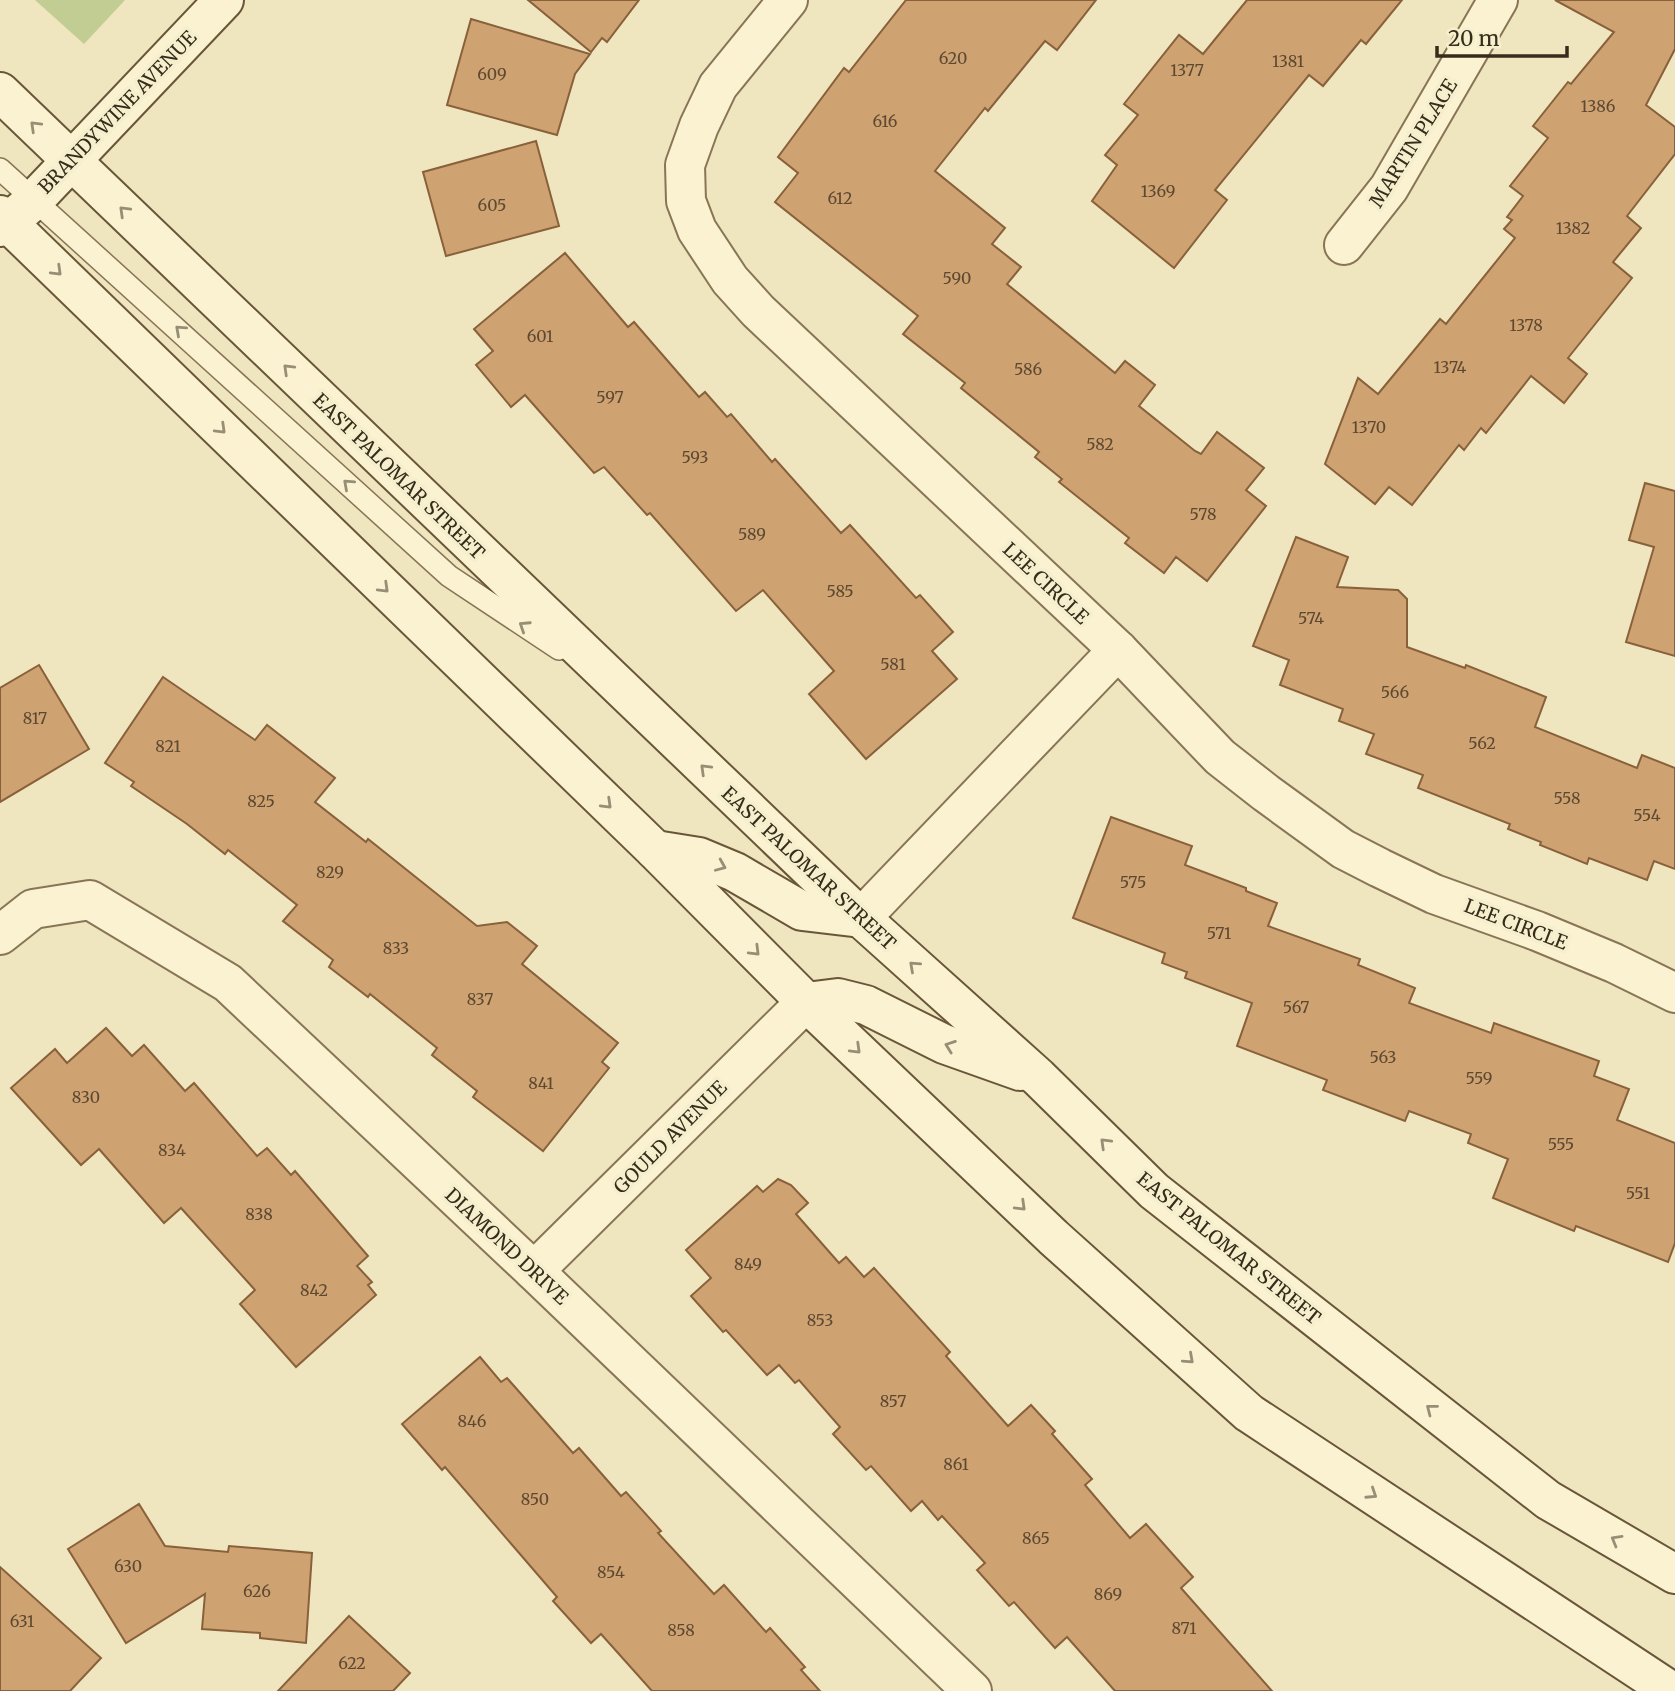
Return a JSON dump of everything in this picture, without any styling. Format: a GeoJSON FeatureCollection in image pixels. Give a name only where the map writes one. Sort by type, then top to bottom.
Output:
{"type":"FeatureCollection","features":[{"type":"Feature","properties":{"kind":"main road","name":"BRANDYWINE AVENUE"},"geometry":{"type":"LineString","coordinates":[[7,221],[71,160],[224,0]]}},
{"type":"Feature","properties":{"kind":"main road","name":"LEE CIRCLE"},"geometry":{"type":"LineString","coordinates":[[788,0],[718,86],[699,126],[685,165],[686,201],[697,230],[730,280],[758,311],[1118,650],[1220,757],[1343,849],[1434,894],[1537,931],[1614,963],[1675,993]]}},
{"type":"Feature","properties":{"kind":"main road","name":"MARTIN PLACE"},"geometry":{"type":"LineString","coordinates":[[1344,245],[1389,188],[1498,0]]}},
{"type":"Feature","properties":{"kind":"main road","name":"EAST PALOMAR STREET"},"geometry":{"type":"LineString","coordinates":[[0,93],[861,918],[1038,1077],[1154,1191],[1537,1492],[1675,1574]]}},
{"type":"Feature","properties":{"kind":"main road"},"geometry":{"type":"LineString","coordinates":[[7,221],[655,850],[806,1002],[1053,1237],[1249,1413],[1671,1691]]}},
{"type":"Feature","properties":{"kind":"main road"},"geometry":{"type":"LineString","coordinates":[[655,850],[699,857],[735,872],[802,911],[861,918],[1118,650]]}},
{"type":"Feature","properties":{"kind":"main road","name":"DIAMOND DRIVE"},"geometry":{"type":"LineString","coordinates":[[0,935],[33,909],[90,900],[228,983],[534,1271],[972,1691]]}},
{"type":"Feature","properties":{"kind":"main road"},"geometry":{"type":"LineString","coordinates":[[806,1002],[838,998],[866,1005],[944,1044],[1038,1077]]}},
{"type":"Feature","properties":{"kind":"main road","name":"GOULD AVENUE"},"geometry":{"type":"LineString","coordinates":[[534,1271],[806,1002]]}},
{"type":"Feature","properties":{"kind":"lane"},"geometry":{"type":"LineString","coordinates":[[0,169],[7,221],[449,576],[622,690]]}},
{"type":"Feature","properties":{"kind":"green space"},"geometry":{"type":"Polygon","coordinates":[[[35,0],[125,0],[84,44],[35,0]]]}},
{"type":"Feature","properties":{"kind":"building"},"geometry":{"type":"Polygon","coordinates":[[[528,0],[639,0],[607,42],[602,38],[591,52],[528,0]]]}},
{"type":"Feature","properties":{"kind":"building"},"geometry":{"type":"Polygon","coordinates":[[[906,0],[1096,0],[1057,50],[1045,41],[988,111],[985,108],[935,171],[1005,228],[992,244],[1021,267],[1007,284],[1115,373],[1125,361],[1155,385],[1139,406],[1201,454],[1217,432],[1264,468],[1246,490],[1266,506],[1207,581],[1176,557],[1164,573],[1125,543],[1129,538],[1059,482],[1062,479],[1035,457],[1039,452],[961,388],[965,383],[903,334],[918,316],[775,202],[798,173],[778,157],[844,68],[849,72],[906,0]]]}},
{"type":"Feature","properties":{"kind":"building"},"geometry":{"type":"Polygon","coordinates":[[[1247,0],[1402,0],[1366,44],[1361,40],[1323,86],[1309,75],[1215,190],[1227,200],[1174,268],[1092,201],[1117,165],[1105,155],[1138,115],[1124,104],[1179,35],[1203,54],[1247,0]]]}},
{"type":"Feature","properties":{"kind":"building"},"geometry":{"type":"Polygon","coordinates":[[[1555,0],[1675,0],[1675,49],[1646,105],[1675,127],[1675,154],[1627,216],[1641,228],[1613,262],[1632,278],[1568,358],[1587,374],[1564,403],[1531,376],[1486,433],[1481,428],[1464,450],[1459,445],[1412,505],[1389,487],[1375,504],[1325,464],[1358,378],[1378,394],[1440,319],[1446,324],[1515,238],[1504,229],[1512,220],[1507,217],[1523,196],[1510,186],[1548,138],[1533,126],[1568,82],[1571,84],[1614,32],[1555,0]]]}},
{"type":"Feature","properties":{"kind":"building"},"geometry":{"type":"Polygon","coordinates":[[[471,19],[590,54],[575,74],[557,135],[447,105],[471,19]]]}},
{"type":"Feature","properties":{"kind":"building"},"geometry":{"type":"Polygon","coordinates":[[[536,141],[559,226],[446,256],[423,172],[536,141]]]}},
{"type":"Feature","properties":{"kind":"building"},"geometry":{"type":"Polygon","coordinates":[[[565,253],[628,327],[634,322],[699,397],[705,392],[727,417],[731,414],[772,462],[775,459],[841,533],[850,525],[916,598],[920,595],[953,632],[932,651],[957,679],[866,759],[809,694],[834,671],[763,590],[736,611],[650,513],[647,515],[604,467],[594,473],[525,395],[511,407],[476,365],[493,351],[474,329],[565,253]]]}},
{"type":"Feature","properties":{"kind":"building"},"geometry":{"type":"Polygon","coordinates":[[[1645,483],[1675,491],[1675,656],[1626,642],[1654,547],[1629,540],[1645,483]]]}},
{"type":"Feature","properties":{"kind":"building"},"geometry":{"type":"Polygon","coordinates":[[[1296,537],[1348,557],[1337,587],[1398,590],[1407,599],[1407,647],[1465,668],[1466,665],[1546,697],[1535,727],[1637,768],[1642,755],[1675,768],[1675,869],[1654,861],[1647,880],[1589,858],[1587,864],[1540,845],[1541,842],[1508,829],[1510,824],[1418,788],[1423,775],[1366,754],[1374,734],[1339,721],[1343,709],[1280,685],[1289,660],[1253,646],[1296,537]]]}},
{"type":"Feature","properties":{"kind":"building"},"geometry":{"type":"Polygon","coordinates":[[[39,665],[89,749],[0,802],[0,688],[39,665]]]}},
{"type":"Feature","properties":{"kind":"building"},"geometry":{"type":"Polygon","coordinates":[[[163,677],[255,740],[267,725],[335,778],[315,802],[366,842],[368,839],[477,926],[507,922],[537,946],[522,964],[618,1043],[602,1062],[609,1068],[543,1151],[473,1097],[477,1091],[432,1055],[437,1048],[370,994],[368,997],[329,967],[333,960],[283,921],[297,905],[228,850],[225,854],[131,786],[134,782],[105,763],[163,677]]]}},
{"type":"Feature","properties":{"kind":"building"},"geometry":{"type":"Polygon","coordinates":[[[1111,817],[1192,846],[1185,865],[1277,903],[1268,926],[1360,959],[1358,965],[1415,988],[1409,1003],[1491,1033],[1494,1023],[1599,1061],[1594,1076],[1629,1089],[1617,1120],[1675,1143],[1675,1243],[1668,1262],[1576,1226],[1574,1231],[1493,1198],[1508,1159],[1468,1143],[1471,1134],[1409,1111],[1405,1121],[1323,1090],[1327,1080],[1237,1046],[1252,1003],[1185,978],[1187,972],[1162,963],[1165,953],[1073,918],[1111,817]]]}},
{"type":"Feature","properties":{"kind":"building"},"geometry":{"type":"Polygon","coordinates":[[[106,1028],[132,1056],[144,1045],[185,1091],[194,1083],[257,1156],[267,1148],[291,1175],[295,1171],[368,1256],[357,1266],[372,1282],[368,1285],[376,1295],[296,1367],[240,1304],[255,1290],[181,1208],[164,1223],[99,1149],[81,1165],[11,1088],[55,1049],[67,1063],[106,1028]]]}},
{"type":"Feature","properties":{"kind":"building"},"geometry":{"type":"Polygon","coordinates":[[[778,1179],[791,1185],[808,1203],[796,1214],[839,1263],[846,1257],[864,1277],[874,1268],[950,1352],[946,1356],[1008,1426],[1031,1405],[1055,1431],[1052,1434],[1092,1479],[1085,1485],[1130,1538],[1146,1524],[1193,1577],[1181,1588],[1272,1691],[1115,1691],[1067,1637],[1055,1648],[1014,1602],[1009,1606],[977,1570],[985,1563],[942,1516],[938,1520],[922,1501],[911,1511],[871,1466],[866,1470],[833,1434],[840,1427],[799,1380],[795,1383],[779,1365],[767,1375],[726,1330],[723,1332],[691,1296],[711,1278],[686,1250],[757,1186],[763,1192],[778,1179]]]}},
{"type":"Feature","properties":{"kind":"building"},"geometry":{"type":"Polygon","coordinates":[[[480,1357],[501,1382],[507,1378],[573,1453],[579,1448],[621,1496],[626,1492],[661,1531],[658,1533],[714,1594],[724,1585],[766,1632],[770,1628],[805,1667],[801,1670],[820,1691],[652,1691],[601,1634],[591,1643],[553,1601],[557,1597],[445,1467],[442,1470],[402,1424],[480,1357]]]}},
{"type":"Feature","properties":{"kind":"building"},"geometry":{"type":"Polygon","coordinates":[[[139,1504],[165,1546],[228,1552],[229,1546],[312,1553],[306,1643],[260,1638],[260,1633],[202,1629],[205,1594],[126,1643],[68,1549],[139,1504]]]}},
{"type":"Feature","properties":{"kind":"building"},"geometry":{"type":"Polygon","coordinates":[[[0,1567],[101,1658],[70,1691],[0,1691],[0,1567]]]}},
{"type":"Feature","properties":{"kind":"building"},"geometry":{"type":"Polygon","coordinates":[[[349,1616],[410,1673],[393,1691],[278,1691],[349,1616]]]}}]}
